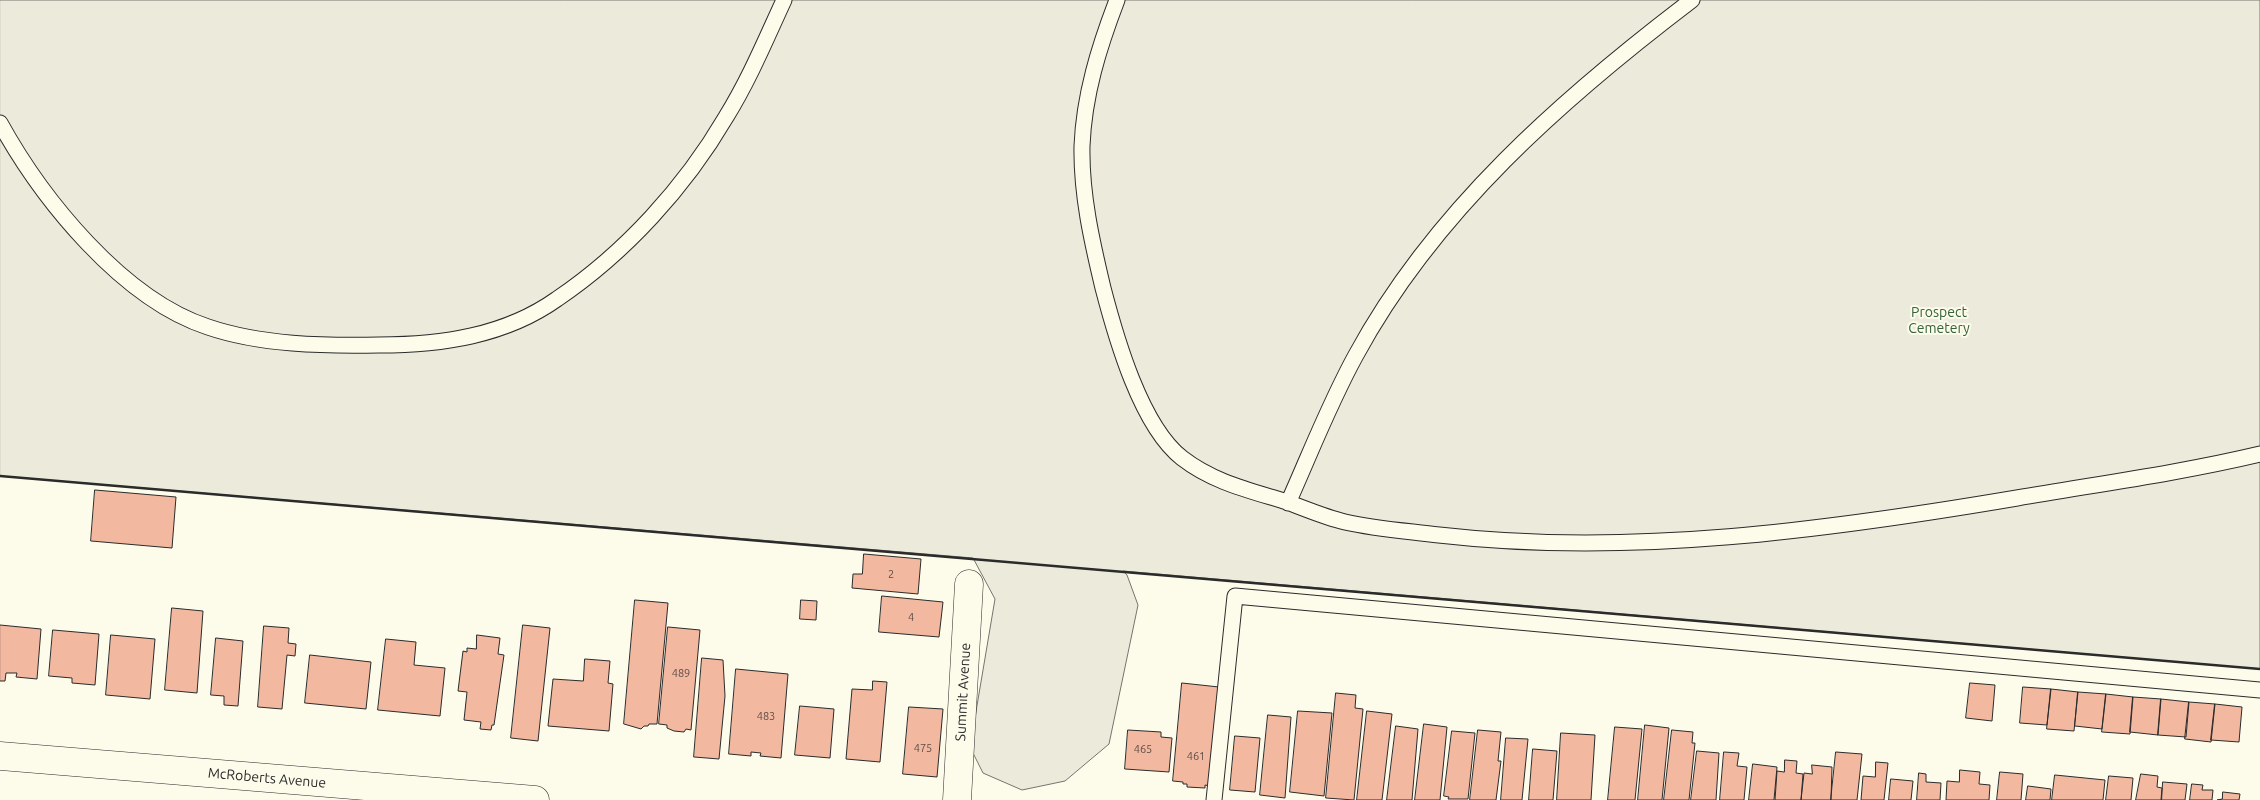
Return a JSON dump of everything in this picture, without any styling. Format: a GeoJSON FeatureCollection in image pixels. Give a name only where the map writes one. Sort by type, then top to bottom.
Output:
{"type":"FeatureCollection","features":[{"type":"Feature","properties":{"kind":"street","name":"Summit Avenue"},"geometry":{"type":"LineString","coordinates":[[957,800],[969,584]]}},
{"type":"Feature","properties":{"kind":"street","name":"McRoberts Avenue"},"geometry":{"type":"LineString","coordinates":[[0,756],[535,800]]}},
{"type":"Feature","properties":{"kind":"lane"},"geometry":{"type":"LineString","coordinates":[[0,123],[18,156],[40,187],[82,237],[118,273],[177,313],[208,327],[278,341],[370,346],[405,345],[452,340],[485,334],[534,314],[579,283],[624,245],[669,197],[726,118],[748,77],[784,0]]}},
{"type":"Feature","properties":{"kind":"lane"},"geometry":{"type":"LineString","coordinates":[[1117,0],[1099,48],[1089,88],[1082,146],[1088,215],[1094,253],[1109,311],[1141,401],[1165,442],[1180,457],[1209,476],[1338,520],[1373,528],[1487,540],[1664,541],[1752,534],[1940,511],[2260,454]]}},
{"type":"Feature","properties":{"kind":"lane"},"geometry":{"type":"LineString","coordinates":[[1288,503],[1356,355],[1413,266],[1460,208],[1538,129],[1629,48],[1692,0]]}},
{"type":"Feature","properties":{"kind":"lane"},"geometry":{"type":"LineString","coordinates":[[1214,800],[1235,596],[2260,690]]}},
{"type":"Feature","properties":{"kind":"green space","name":"Prospect Cemetery"},"geometry":{"type":"Polygon","coordinates":[[[0,0],[2260,0],[2260,669],[1123,571],[1127,575],[1138,605],[1109,744],[1065,781],[1022,790],[983,773],[970,747],[995,599],[973,558],[0,476],[0,0]]]}},
{"type":"Feature","properties":{"kind":"building"},"geometry":{"type":"Polygon","coordinates":[[[95,490],[176,497],[172,548],[91,541],[95,490]]]}},
{"type":"Feature","properties":{"kind":"building"},"geometry":{"type":"Polygon","coordinates":[[[864,554],[921,559],[918,594],[852,588],[853,574],[862,574],[864,554]]]}},
{"type":"Feature","properties":{"kind":"building"},"geometry":{"type":"Polygon","coordinates":[[[882,596],[943,602],[939,637],[879,632],[882,596]]]}},
{"type":"Feature","properties":{"kind":"building"},"geometry":{"type":"Polygon","coordinates":[[[635,600],[668,603],[657,724],[649,724],[641,729],[624,724],[635,600]]]}},
{"type":"Feature","properties":{"kind":"building"},"geometry":{"type":"Polygon","coordinates":[[[801,600],[817,601],[816,620],[800,619],[801,600]]]}},
{"type":"Feature","properties":{"kind":"building"},"geometry":{"type":"Polygon","coordinates":[[[172,608],[203,611],[197,693],[165,690],[172,608]]]}},
{"type":"Feature","properties":{"kind":"building"},"geometry":{"type":"Polygon","coordinates":[[[0,625],[41,629],[37,679],[16,677],[17,673],[6,673],[5,681],[0,681],[0,625]]]}},
{"type":"Feature","properties":{"kind":"building"},"geometry":{"type":"Polygon","coordinates":[[[523,625],[550,628],[538,741],[511,738],[523,625]]]}},
{"type":"Feature","properties":{"kind":"building"},"geometry":{"type":"Polygon","coordinates":[[[264,626],[289,628],[288,643],[296,644],[295,656],[287,655],[282,709],[258,707],[264,626]]]}},
{"type":"Feature","properties":{"kind":"building"},"geometry":{"type":"Polygon","coordinates":[[[668,627],[700,630],[691,730],[686,729],[684,732],[674,731],[667,728],[667,725],[659,724],[668,627]]]}},
{"type":"Feature","properties":{"kind":"building"},"geometry":{"type":"Polygon","coordinates":[[[53,630],[99,634],[95,685],[72,683],[72,678],[49,676],[53,630]]]}},
{"type":"Feature","properties":{"kind":"building"},"geometry":{"type":"Polygon","coordinates":[[[111,635],[155,639],[150,699],[106,695],[111,635]]]}},
{"type":"Feature","properties":{"kind":"building"},"geometry":{"type":"Polygon","coordinates":[[[477,635],[500,638],[498,654],[504,655],[494,725],[492,725],[491,730],[480,729],[481,722],[464,720],[467,692],[458,691],[463,651],[467,652],[467,648],[476,649],[477,635]]]}},
{"type":"Feature","properties":{"kind":"building"},"geometry":{"type":"Polygon","coordinates":[[[216,638],[243,641],[238,706],[224,705],[224,696],[211,695],[216,638]]]}},
{"type":"Feature","properties":{"kind":"building"},"geometry":{"type":"Polygon","coordinates":[[[386,639],[416,642],[414,665],[445,668],[440,716],[378,710],[386,639]]]}},
{"type":"Feature","properties":{"kind":"building"},"geometry":{"type":"Polygon","coordinates":[[[310,655],[371,662],[366,709],[305,703],[310,655]]]}},
{"type":"Feature","properties":{"kind":"building"},"geometry":{"type":"Polygon","coordinates":[[[702,658],[723,660],[725,696],[719,759],[694,757],[702,658]]]}},
{"type":"Feature","properties":{"kind":"building"},"geometry":{"type":"Polygon","coordinates":[[[585,659],[610,661],[608,683],[613,684],[609,731],[548,726],[553,679],[583,681],[585,659]]]}},
{"type":"Feature","properties":{"kind":"building"},"geometry":{"type":"Polygon","coordinates":[[[736,669],[788,674],[781,758],[760,756],[761,753],[751,752],[751,756],[729,754],[736,669]]]}},
{"type":"Feature","properties":{"kind":"building"},"geometry":{"type":"Polygon","coordinates":[[[873,681],[887,682],[880,762],[846,759],[852,689],[872,690],[873,681]]]}},
{"type":"Feature","properties":{"kind":"building"},"geometry":{"type":"Polygon","coordinates":[[[1182,683],[1219,687],[1210,786],[1205,785],[1205,788],[1187,787],[1187,784],[1183,784],[1183,782],[1173,781],[1182,683]]]}},
{"type":"Feature","properties":{"kind":"building"},"geometry":{"type":"Polygon","coordinates":[[[1970,683],[1995,685],[1992,721],[1966,718],[1970,683]]]}},
{"type":"Feature","properties":{"kind":"building"},"geometry":{"type":"Polygon","coordinates":[[[2023,687],[2051,689],[2047,725],[2020,723],[2023,687]]]}},
{"type":"Feature","properties":{"kind":"building"},"geometry":{"type":"Polygon","coordinates":[[[2051,689],[2078,692],[2074,731],[2047,729],[2051,689]]]}},
{"type":"Feature","properties":{"kind":"building"},"geometry":{"type":"Polygon","coordinates":[[[2078,692],[2106,694],[2102,729],[2075,726],[2078,692]]]}},
{"type":"Feature","properties":{"kind":"building"},"geometry":{"type":"Polygon","coordinates":[[[1336,693],[1356,695],[1355,708],[1363,709],[1354,800],[1326,798],[1336,693]]]}},
{"type":"Feature","properties":{"kind":"building"},"geometry":{"type":"Polygon","coordinates":[[[2106,694],[2133,697],[2130,734],[2102,732],[2106,694]]]}},
{"type":"Feature","properties":{"kind":"building"},"geometry":{"type":"Polygon","coordinates":[[[2133,697],[2161,699],[2158,735],[2130,732],[2133,697]]]}},
{"type":"Feature","properties":{"kind":"building"},"geometry":{"type":"Polygon","coordinates":[[[2161,699],[2189,702],[2186,737],[2158,735],[2161,699]]]}},
{"type":"Feature","properties":{"kind":"building"},"geometry":{"type":"Polygon","coordinates":[[[2189,702],[2215,704],[2211,742],[2185,739],[2189,702]]]}},
{"type":"Feature","properties":{"kind":"building"},"geometry":{"type":"Polygon","coordinates":[[[2215,704],[2242,707],[2239,742],[2211,740],[2215,704]]]}},
{"type":"Feature","properties":{"kind":"building"},"geometry":{"type":"Polygon","coordinates":[[[800,706],[834,709],[830,758],[795,755],[800,706]]]}},
{"type":"Feature","properties":{"kind":"building"},"geometry":{"type":"Polygon","coordinates":[[[909,707],[943,709],[937,777],[903,774],[909,707]]]}},
{"type":"Feature","properties":{"kind":"building"},"geometry":{"type":"Polygon","coordinates":[[[1298,711],[1332,713],[1324,796],[1290,792],[1298,711]]]}},
{"type":"Feature","properties":{"kind":"building"},"geometry":{"type":"Polygon","coordinates":[[[1367,711],[1392,714],[1382,800],[1357,800],[1367,711]]]}},
{"type":"Feature","properties":{"kind":"building"},"geometry":{"type":"Polygon","coordinates":[[[1268,715],[1291,717],[1285,798],[1260,795],[1268,715]]]}},
{"type":"Feature","properties":{"kind":"building"},"geometry":{"type":"Polygon","coordinates":[[[1424,724],[1447,727],[1440,800],[1415,800],[1424,724]]]}},
{"type":"Feature","properties":{"kind":"building"},"geometry":{"type":"Polygon","coordinates":[[[1645,725],[1669,728],[1662,800],[1638,800],[1645,725]]]}},
{"type":"Feature","properties":{"kind":"building"},"geometry":{"type":"Polygon","coordinates":[[[1396,726],[1418,729],[1412,800],[1387,800],[1396,726]]]}},
{"type":"Feature","properties":{"kind":"building"},"geometry":{"type":"Polygon","coordinates":[[[1615,727],[1642,729],[1635,800],[1608,800],[1615,727]]]}},
{"type":"Feature","properties":{"kind":"building"},"geometry":{"type":"Polygon","coordinates":[[[1128,730],[1161,732],[1161,737],[1172,738],[1169,772],[1125,769],[1128,730]]]}},
{"type":"Feature","properties":{"kind":"building"},"geometry":{"type":"Polygon","coordinates":[[[1478,730],[1501,732],[1498,761],[1501,761],[1496,800],[1470,800],[1478,730]]]}},
{"type":"Feature","properties":{"kind":"building"},"geometry":{"type":"Polygon","coordinates":[[[1672,730],[1693,732],[1692,743],[1695,743],[1689,800],[1664,800],[1672,730]]]}},
{"type":"Feature","properties":{"kind":"building"},"geometry":{"type":"Polygon","coordinates":[[[1452,731],[1475,733],[1468,799],[1448,799],[1449,797],[1444,796],[1452,731]]]}},
{"type":"Feature","properties":{"kind":"building"},"geometry":{"type":"Polygon","coordinates":[[[1561,733],[1595,735],[1591,800],[1557,800],[1561,733]]]}},
{"type":"Feature","properties":{"kind":"building"},"geometry":{"type":"Polygon","coordinates":[[[1235,736],[1260,738],[1255,792],[1230,790],[1235,736]]]}},
{"type":"Feature","properties":{"kind":"building"},"geometry":{"type":"Polygon","coordinates":[[[1506,738],[1528,739],[1522,800],[1501,800],[1506,738]]]}},
{"type":"Feature","properties":{"kind":"building"},"geometry":{"type":"Polygon","coordinates":[[[1533,749],[1557,751],[1553,800],[1529,800],[1533,749]]]}},
{"type":"Feature","properties":{"kind":"building"},"geometry":{"type":"Polygon","coordinates":[[[1697,751],[1719,753],[1716,800],[1691,800],[1697,751]]]}},
{"type":"Feature","properties":{"kind":"building"},"geometry":{"type":"Polygon","coordinates":[[[1724,752],[1739,753],[1737,766],[1747,767],[1744,800],[1720,800],[1724,752]]]}},
{"type":"Feature","properties":{"kind":"building"},"geometry":{"type":"Polygon","coordinates":[[[1836,752],[1862,754],[1857,800],[1831,800],[1836,752]]]}},
{"type":"Feature","properties":{"kind":"building"},"geometry":{"type":"Polygon","coordinates":[[[1785,760],[1797,761],[1796,773],[1803,774],[1801,800],[1775,800],[1777,771],[1784,772],[1785,760]]]}},
{"type":"Feature","properties":{"kind":"building"},"geometry":{"type":"Polygon","coordinates":[[[1876,762],[1888,763],[1884,800],[1861,800],[1863,776],[1875,777],[1876,762]]]}},
{"type":"Feature","properties":{"kind":"building"},"geometry":{"type":"Polygon","coordinates":[[[1753,764],[1777,767],[1774,800],[1749,800],[1753,764]]]}},
{"type":"Feature","properties":{"kind":"building"},"geometry":{"type":"Polygon","coordinates":[[[1812,765],[1832,767],[1831,800],[1801,800],[1804,773],[1812,774],[1812,765]]]}},
{"type":"Feature","properties":{"kind":"building"},"geometry":{"type":"Polygon","coordinates":[[[1960,770],[1980,772],[1979,784],[1990,785],[1989,800],[1946,800],[1947,781],[1959,782],[1960,770]]]}},
{"type":"Feature","properties":{"kind":"building"},"geometry":{"type":"Polygon","coordinates":[[[2000,772],[2023,774],[2021,800],[1997,800],[2000,772]]]}},
{"type":"Feature","properties":{"kind":"building"},"geometry":{"type":"Polygon","coordinates":[[[1919,773],[1926,774],[1926,782],[1941,783],[1940,800],[1917,800],[1919,773]]]}},
{"type":"Feature","properties":{"kind":"building"},"geometry":{"type":"Polygon","coordinates":[[[2141,774],[2158,776],[2157,787],[2162,788],[2161,800],[2136,800],[2141,774]]]}},
{"type":"Feature","properties":{"kind":"building"},"geometry":{"type":"Polygon","coordinates":[[[2055,775],[2105,780],[2103,800],[2052,800],[2055,775]]]}},
{"type":"Feature","properties":{"kind":"building"},"geometry":{"type":"Polygon","coordinates":[[[2109,776],[2133,778],[2131,800],[2106,800],[2109,776]]]}},
{"type":"Feature","properties":{"kind":"building"},"geometry":{"type":"Polygon","coordinates":[[[1891,779],[1913,781],[1911,800],[1889,800],[1891,779]]]}},
{"type":"Feature","properties":{"kind":"building"},"geometry":{"type":"Polygon","coordinates":[[[2163,782],[2187,784],[2185,800],[2162,800],[2163,782]]]}},
{"type":"Feature","properties":{"kind":"building"},"geometry":{"type":"Polygon","coordinates":[[[2192,784],[2203,785],[2202,790],[2213,790],[2212,800],[2190,800],[2192,784]]]}},
{"type":"Feature","properties":{"kind":"building"},"geometry":{"type":"Polygon","coordinates":[[[2028,786],[2051,789],[2050,800],[2026,800],[2028,786]]]}},
{"type":"Feature","properties":{"kind":"building"},"geometry":{"type":"Polygon","coordinates":[[[2223,792],[2240,794],[2239,800],[2217,800],[2222,799],[2223,792]]]}},
{"type":"Feature","properties":{"kind":"wall"},"geometry":{"type":"LineString","coordinates":[[0,476],[2260,669]]}}]}
